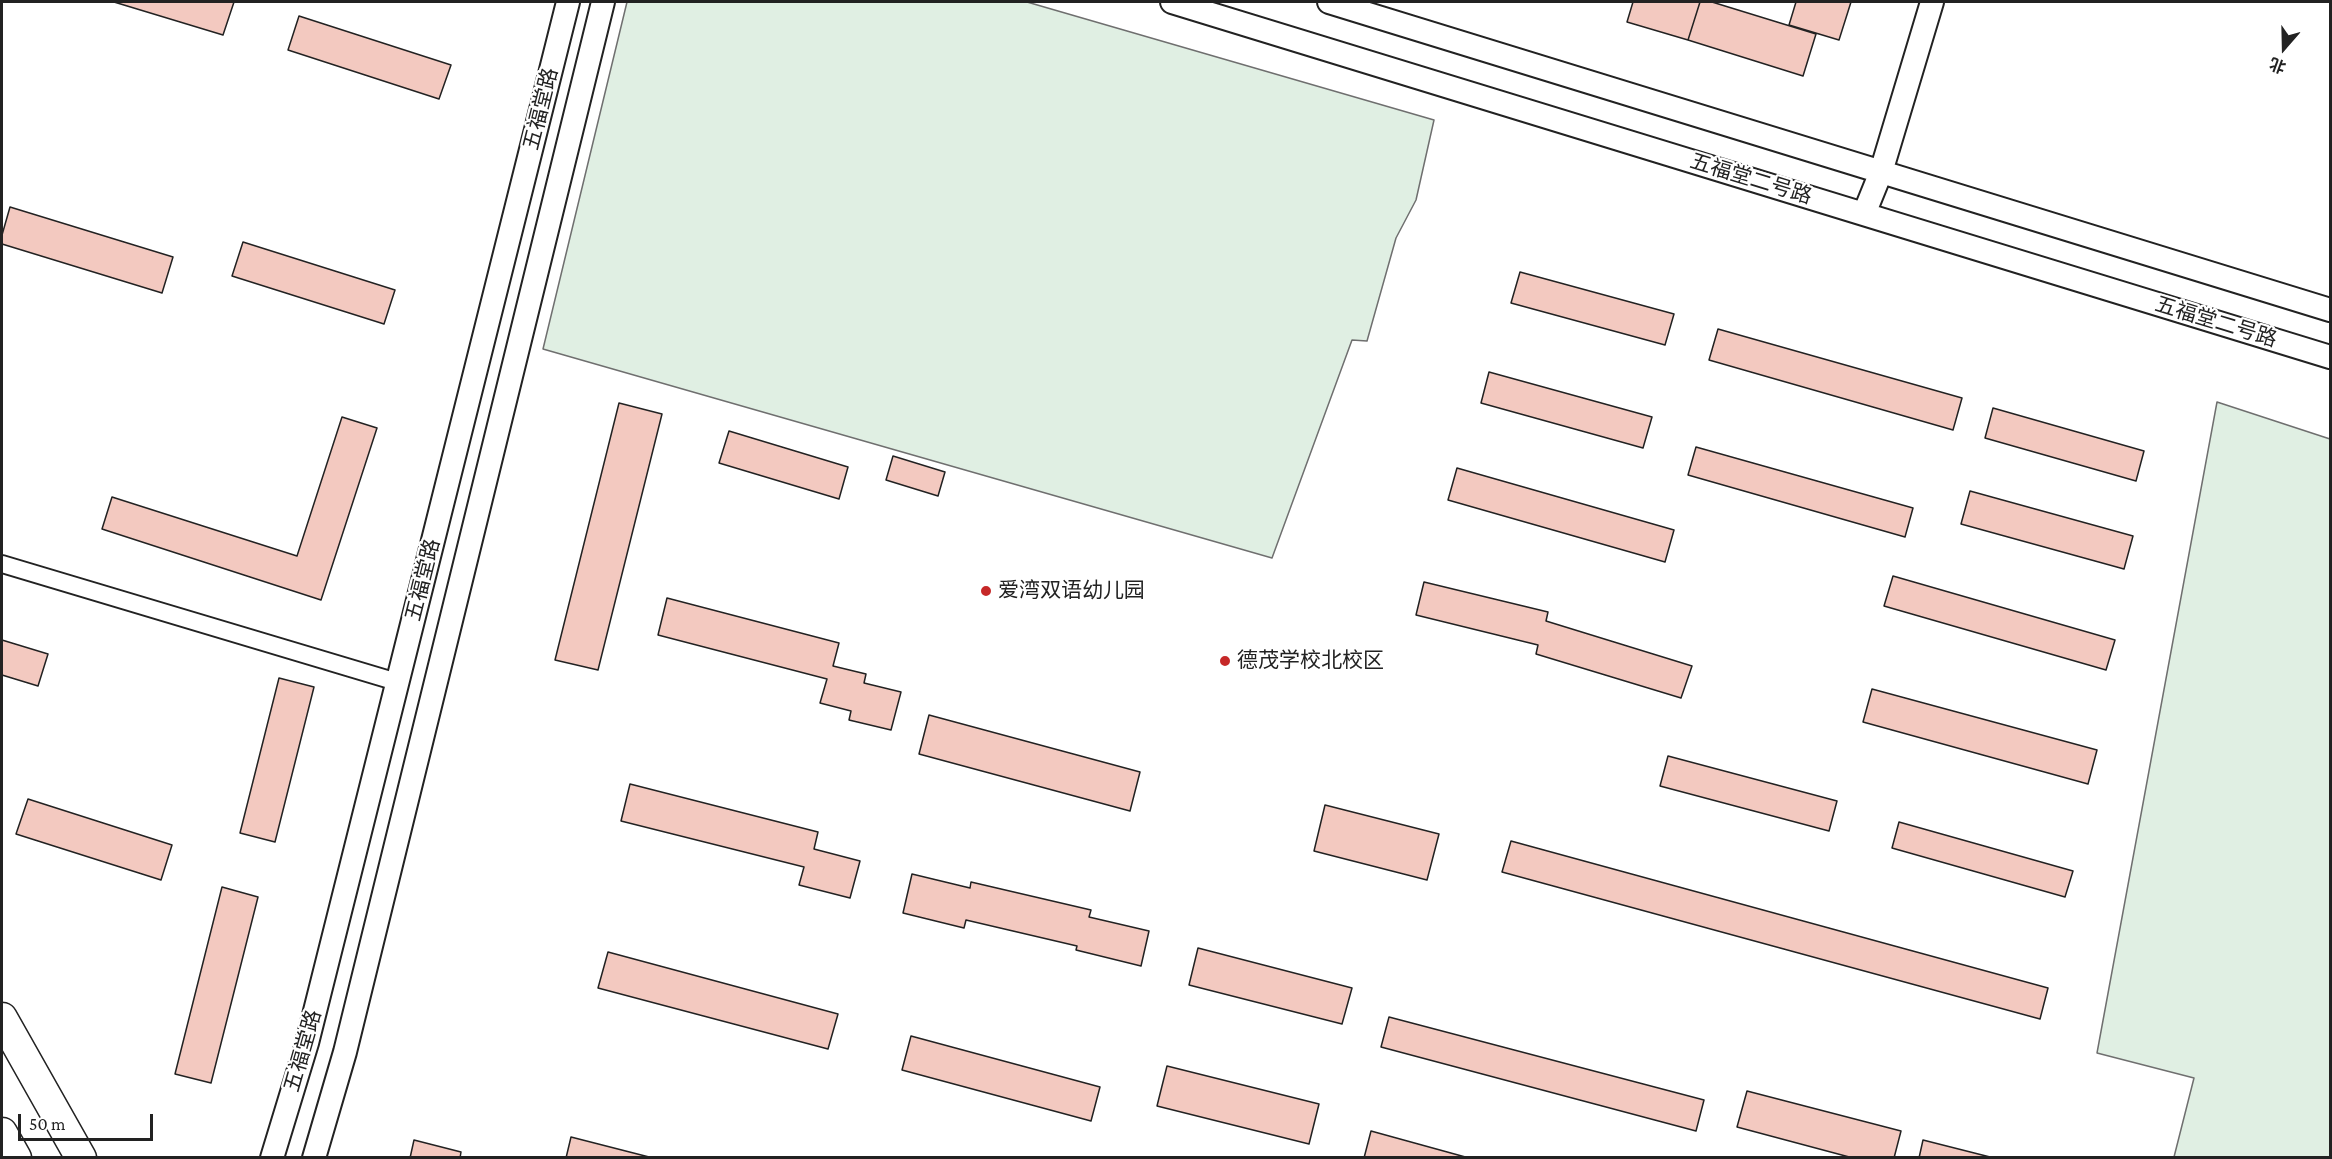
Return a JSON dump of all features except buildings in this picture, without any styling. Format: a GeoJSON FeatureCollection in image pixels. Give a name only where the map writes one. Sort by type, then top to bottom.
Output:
{"type":"FeatureCollection","features":[{"type":"Feature","properties":{"kind":"highway"},"geometry":{"type":"LineString","coordinates":[[2,1018],[81,1158]]}},
{"type":"Feature","properties":{"kind":"highway"},"geometry":{"type":"LineString","coordinates":[[2,1133],[16,1158]]}},
{"type":"Feature","properties":{"kind":"main road","name":"五福堂路"},"geometry":{"type":"LineString","coordinates":[[273,1158],[307,1043],[568,2]]}},
{"type":"Feature","properties":{"kind":"main road","name":"五福堂路"},"geometry":{"type":"LineString","coordinates":[[314,1158],[345,1052],[603,2]]}},
{"type":"Feature","properties":{"kind":"main road","name":"五福堂二号路"},"geometry":{"type":"LineString","coordinates":[[1172,2],[1235,11],[1864,214],[2331,357]]}},
{"type":"Feature","properties":{"kind":"main road"},"geometry":{"type":"LineString","coordinates":[[1329,2],[2331,310]]}},
{"type":"Feature","properties":{"kind":"main road"},"geometry":{"type":"LineString","coordinates":[[1864,214],[1881,172],[1932,2]]}},
{"type":"Feature","properties":{"kind":"street"},"geometry":{"type":"LineString","coordinates":[[2,564],[397,682]]}},
{"type":"Feature","properties":{"kind":"green space"},"geometry":{"type":"Polygon","coordinates":[[[627,2],[1027,2],[1434,120],[1416,200],[1396,238],[1367,341],[1352,340],[1272,558],[543,349],[627,2]]]}},
{"type":"Feature","properties":{"kind":"green space"},"geometry":{"type":"Polygon","coordinates":[[[2217,402],[2330,439],[2330,1157],[2174,1157],[2194,1078],[2097,1053],[2217,402]]]}},
{"type":"Feature","properties":{"kind":"place","name":"爱湾双语幼儿园"},"geometry":{"type":"Point","coordinates":[986,591]}},
{"type":"Feature","properties":{"kind":"place","name":"德茂学校北校区"},"geometry":{"type":"Point","coordinates":[1225,661]}}]}
